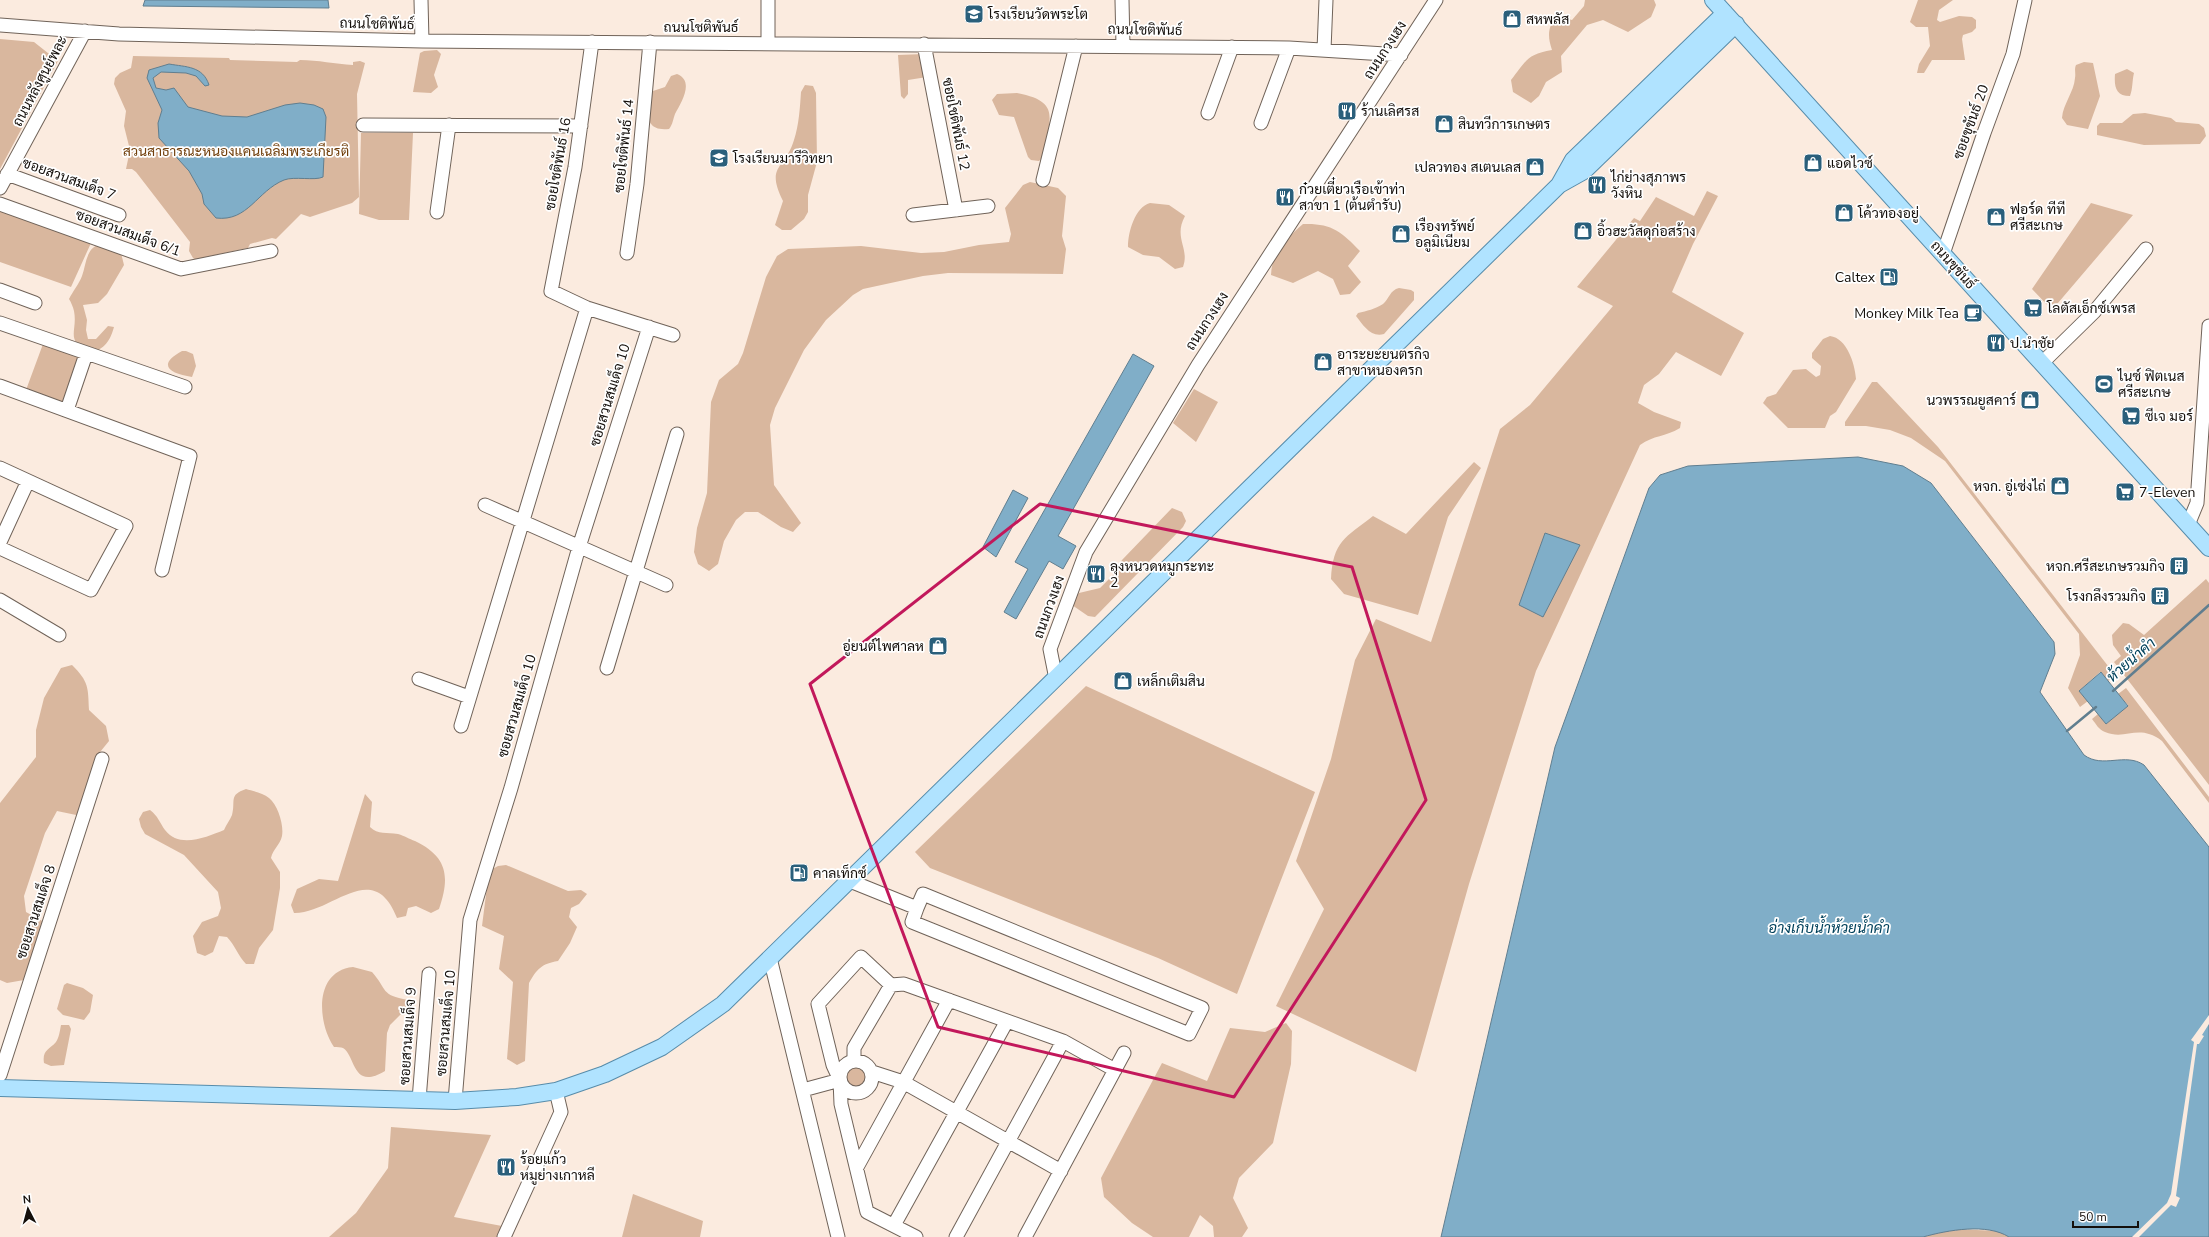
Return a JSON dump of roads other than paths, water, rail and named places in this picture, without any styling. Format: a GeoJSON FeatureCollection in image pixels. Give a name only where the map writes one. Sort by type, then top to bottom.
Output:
{"type":"FeatureCollection","features":[{"type":"Feature","properties":{"kind":"main road","name":"ถนนขุขันธ์"},"geometry":{"type":"LineString","coordinates":[[1713,0],[2209,548]]}},
{"type":"Feature","properties":{"kind":"main road"},"geometry":{"type":"LineString","coordinates":[[0,1088],[455,1101],[517,1097],[556,1091],[605,1074],[662,1047],[723,1004],[1559,185],[1573,160],[1730,18]]}},
{"type":"Feature","properties":{"kind":"street"},"geometry":{"type":"LineString","coordinates":[[421,0],[422,41]]}},
{"type":"Feature","properties":{"kind":"street"},"geometry":{"type":"LineString","coordinates":[[768,0],[768,43]]}},
{"type":"Feature","properties":{"kind":"street"},"geometry":{"type":"LineString","coordinates":[[1122,0],[1123,46]]}},
{"type":"Feature","properties":{"kind":"street"},"geometry":{"type":"LineString","coordinates":[[1324,50],[1326,0]]}},
{"type":"Feature","properties":{"kind":"street","name":"ถนนกวงเฮง"},"geometry":{"type":"LineString","coordinates":[[1056,679],[1050,649],[1086,552],[1198,365],[1436,0]]}},
{"type":"Feature","properties":{"kind":"street","name":"ซอยขุขันธ์ 20"},"geometry":{"type":"LineString","coordinates":[[1943,254],[1984,133],[2013,54],[2024,0]]}},
{"type":"Feature","properties":{"kind":"street","name":"ถนนโชติพันธ์"},"geometry":{"type":"LineString","coordinates":[[0,25],[119,34],[422,41],[1232,47],[1289,48],[1401,55]]}},
{"type":"Feature","properties":{"kind":"street","name":"ถนนหลังศูนย์พละ"},"geometry":{"type":"LineString","coordinates":[[0,188],[85,31]]}},
{"type":"Feature","properties":{"kind":"street","name":"ซอยโชติพันธ์ 16"},"geometry":{"type":"LineString","coordinates":[[587,308],[551,291],[575,167],[592,42]]}},
{"type":"Feature","properties":{"kind":"street","name":"ซอยโชติพันธ์ 14"},"geometry":{"type":"LineString","coordinates":[[627,253],[637,184],[650,42]]}},
{"type":"Feature","properties":{"kind":"street","name":"ซอยโชติพันธ์ 12"},"geometry":{"type":"LineString","coordinates":[[924,44],[956,210]]}},
{"type":"Feature","properties":{"kind":"street"},"geometry":{"type":"LineString","coordinates":[[1043,180],[1076,46]]}},
{"type":"Feature","properties":{"kind":"street"},"geometry":{"type":"LineString","coordinates":[[1208,113],[1232,47]]}},
{"type":"Feature","properties":{"kind":"street"},"geometry":{"type":"LineString","coordinates":[[1261,122],[1289,48]]}},
{"type":"Feature","properties":{"kind":"street"},"geometry":{"type":"LineString","coordinates":[[363,125],[581,126]]}},
{"type":"Feature","properties":{"kind":"street"},"geometry":{"type":"LineString","coordinates":[[437,212],[448,125]]}},
{"type":"Feature","properties":{"kind":"street","name":"ซอยสวนสมเด็จ 7"},"geometry":{"type":"LineString","coordinates":[[7,174],[119,214]]}},
{"type":"Feature","properties":{"kind":"street","name":"ซอยสวนสมเด็จ 6/1"},"geometry":{"type":"LineString","coordinates":[[0,204],[181,269],[272,251]]}},
{"type":"Feature","properties":{"kind":"street"},"geometry":{"type":"LineString","coordinates":[[913,215],[988,206]]}},
{"type":"Feature","properties":{"kind":"street"},"geometry":{"type":"LineString","coordinates":[[2042,363],[2094,312],[2146,249]]}},
{"type":"Feature","properties":{"kind":"street"},"geometry":{"type":"LineString","coordinates":[[0,290],[36,303]]}},
{"type":"Feature","properties":{"kind":"street"},"geometry":{"type":"LineString","coordinates":[[461,726],[587,308],[649,326],[673,335]]}},
{"type":"Feature","properties":{"kind":"street"},"geometry":{"type":"LineString","coordinates":[[0,323],[185,387]]}},
{"type":"Feature","properties":{"kind":"street","name":"ซอยสวนสมเด็จ 10"},"geometry":{"type":"LineString","coordinates":[[455,1101],[470,920],[511,788],[580,547],[649,326]]}},
{"type":"Feature","properties":{"kind":"street"},"geometry":{"type":"LineString","coordinates":[[2188,525],[2197,503],[2209,326]]}},
{"type":"Feature","properties":{"kind":"street"},"geometry":{"type":"LineString","coordinates":[[67,410],[86,354]]}},
{"type":"Feature","properties":{"kind":"street"},"geometry":{"type":"LineString","coordinates":[[0,386],[190,456],[162,570]]}},
{"type":"Feature","properties":{"kind":"street"},"geometry":{"type":"LineString","coordinates":[[607,668],[677,434]]}},
{"type":"Feature","properties":{"kind":"street"},"geometry":{"type":"LineString","coordinates":[[0,468],[126,526],[91,590],[0,548]]}},
{"type":"Feature","properties":{"kind":"street"},"geometry":{"type":"LineString","coordinates":[[0,542],[28,481]]}},
{"type":"Feature","properties":{"kind":"street"},"geometry":{"type":"LineString","coordinates":[[486,505],[666,585]]}},
{"type":"Feature","properties":{"kind":"street"},"geometry":{"type":"LineString","coordinates":[[0,600],[59,635]]}},
{"type":"Feature","properties":{"kind":"street"},"geometry":{"type":"LineString","coordinates":[[419,679],[469,697]]}},
{"type":"Feature","properties":{"kind":"street","name":"ซอยสวนสมเด็จ 8"},"geometry":{"type":"LineString","coordinates":[[0,1076],[102,759]]}},
{"type":"Feature","properties":{"kind":"street"},"geometry":{"type":"LineString","coordinates":[[850,881],[917,908]]}},
{"type":"Feature","properties":{"kind":"street"},"geometry":{"type":"LineString","coordinates":[[923,894],[1202,1008],[1189,1034],[912,922],[917,908],[923,894]]}},
{"type":"Feature","properties":{"kind":"street"},"geometry":{"type":"LineString","coordinates":[[916,1237],[867,1212],[842,1104],[840,1080],[843,1068],[854,1061],[865,1063],[872,1072],[873,1077],[870,1087],[861,1093],[855,1094],[845,1090],[840,1080],[833,1065],[818,1004],[862,957],[891,985],[904,984],[1063,1041],[1115,1070]]}},
{"type":"Feature","properties":{"kind":"street"},"geometry":{"type":"LineString","coordinates":[[770,958],[838,1237]]}},
{"type":"Feature","properties":{"kind":"street","name":"ซอยสวนสมเด็จ 9"},"geometry":{"type":"LineString","coordinates":[[419,1100],[429,974]]}},
{"type":"Feature","properties":{"kind":"street"},"geometry":{"type":"LineString","coordinates":[[854,1061],[854,1048],[891,985]]}},
{"type":"Feature","properties":{"kind":"street"},"geometry":{"type":"LineString","coordinates":[[857,1167],[949,1000]]}},
{"type":"Feature","properties":{"kind":"street"},"geometry":{"type":"LineString","coordinates":[[894,1225],[1007,1020]]}},
{"type":"Feature","properties":{"kind":"street"},"geometry":{"type":"LineString","coordinates":[[956,1237],[1063,1041]]}},
{"type":"Feature","properties":{"kind":"street"},"geometry":{"type":"LineString","coordinates":[[1025,1237],[1124,1053]]}},
{"type":"Feature","properties":{"kind":"street"},"geometry":{"type":"LineString","coordinates":[[872,1072],[904,1082],[1061,1171]]}},
{"type":"Feature","properties":{"kind":"street"},"geometry":{"type":"LineString","coordinates":[[803,1090],[840,1080]]}},
{"type":"Feature","properties":{"kind":"street"},"geometry":{"type":"LineString","coordinates":[[504,1237],[561,1112],[556,1091]]}},
{"type":"Feature","properties":{"kind":"water"},"geometry":{"type":"Polygon","coordinates":[[[145,0],[328,0],[329,8],[143,6],[145,0]]]}},
{"type":"Feature","properties":{"kind":"water"},"geometry":{"type":"Polygon","coordinates":[[[169,64],[193,68],[203,74],[209,85],[205,86],[196,76],[186,73],[161,72],[153,78],[156,88],[166,90],[174,88],[188,107],[222,116],[247,117],[285,105],[300,103],[314,105],[323,109],[326,117],[323,177],[315,179],[293,178],[284,180],[266,191],[244,211],[227,218],[216,218],[204,204],[202,194],[189,171],[159,138],[158,123],[162,110],[147,78],[149,70],[169,64]]]}},
{"type":"Feature","properties":{"kind":"water"},"geometry":{"type":"Polygon","coordinates":[[[1133,354],[1154,366],[1058,536],[1076,546],[1063,569],[1049,561],[1016,619],[1004,612],[1028,569],[1015,562],[1133,354]]]}},
{"type":"Feature","properties":{"kind":"water","name":"อ่างเก็บน้ำห้วยน้ำคำ"},"geometry":{"type":"Polygon","coordinates":[[[1858,457],[1903,466],[1931,483],[2054,642],[2055,654],[2040,692],[2084,755],[2099,761],[2129,760],[2137,761],[2144,765],[2209,847],[2209,1237],[2009,1237],[1990,1230],[1967,1229],[1923,1237],[1441,1237],[1555,747],[1649,488],[1660,475],[1688,466],[1858,457]]]}},
{"type":"Feature","properties":{"kind":"water"},"geometry":{"type":"Polygon","coordinates":[[[1013,490],[1028,498],[996,557],[983,547],[1013,490]]]}},
{"type":"Feature","properties":{"kind":"water"},"geometry":{"type":"Polygon","coordinates":[[[1545,533],[1580,545],[1543,617],[1519,605],[1545,533]]]}},
{"type":"Feature","properties":{"kind":"water"},"geometry":{"type":"Polygon","coordinates":[[[2101,672],[2128,706],[2106,724],[2079,691],[2101,672]]]}},
{"type":"Feature","properties":{"kind":"waterway","name":"ห้วยน้ำคำ"},"geometry":{"type":"LineString","coordinates":[[2113,691],[2209,605]]}},
{"type":"Feature","properties":{"kind":"waterway","name":"ห้วยน้ำคำ"},"geometry":{"type":"LineString","coordinates":[[2067,731],[2096,707]]}},
{"type":"Feature","properties":{"kind":"place","name":"โรงเรียนวัดพระโต"},"geometry":{"type":"Point","coordinates":[974,14]}},
{"type":"Feature","properties":{"kind":"place","name":"สหพลัส"},"geometry":{"type":"Point","coordinates":[1512,19]}},
{"type":"Feature","properties":{"kind":"place","name":"ร้านเลิศรส"},"geometry":{"type":"Point","coordinates":[1347,111]}},
{"type":"Feature","properties":{"kind":"place","name":"สินทวีการเกษตร"},"geometry":{"type":"Point","coordinates":[1444,124]}},
{"type":"Feature","properties":{"kind":"place","name":"โรงเรียนมารีวิทยา"},"geometry":{"type":"Point","coordinates":[719,158]}},
{"type":"Feature","properties":{"kind":"place","name":"แอดไวซ์"},"geometry":{"type":"Point","coordinates":[1813,163]}},
{"type":"Feature","properties":{"kind":"place","name":"เปลวทอง สเตนเลส"},"geometry":{"type":"Point","coordinates":[1535,167]}},
{"type":"Feature","properties":{"kind":"place","name":"ไก่ย่างสุภาพร วังหิน"},"geometry":{"type":"Point","coordinates":[1597,185]}},
{"type":"Feature","properties":{"kind":"place","name":"ก๋วยเตี๋ยวเรือเข้าท่า สาขา 1 (ต้นตำรับ)"},"geometry":{"type":"Point","coordinates":[1285,197]}},
{"type":"Feature","properties":{"kind":"place","name":"โค้วทองอยู่"},"geometry":{"type":"Point","coordinates":[1844,213]}},
{"type":"Feature","properties":{"kind":"place","name":"ฟอร์ด ทีที ศรีสะเกษ"},"geometry":{"type":"Point","coordinates":[1996,217]}},
{"type":"Feature","properties":{"kind":"place","name":"อิ้วฮะวัสดุก่อสร้าง"},"geometry":{"type":"Point","coordinates":[1583,231]}},
{"type":"Feature","properties":{"kind":"place","name":"เรืองทรัพย์ อลูมิเนียม"},"geometry":{"type":"Point","coordinates":[1401,234]}},
{"type":"Feature","properties":{"kind":"place","name":"Caltex"},"geometry":{"type":"Point","coordinates":[1889,277]}},
{"type":"Feature","properties":{"kind":"place","name":"โลตัสเอ็กซ์เพรส"},"geometry":{"type":"Point","coordinates":[2033,308]}},
{"type":"Feature","properties":{"kind":"place","name":"Monkey Milk Tea"},"geometry":{"type":"Point","coordinates":[1973,313]}},
{"type":"Feature","properties":{"kind":"place","name":"ป.นำชัย"},"geometry":{"type":"Point","coordinates":[1996,343]}},
{"type":"Feature","properties":{"kind":"place","name":"อาระยะยนตรกิจ สาขาหนองครก"},"geometry":{"type":"Point","coordinates":[1323,362]}},
{"type":"Feature","properties":{"kind":"place","name":"ไนซ์ ฟิตเนส ศรีสะเกษ"},"geometry":{"type":"Point","coordinates":[2104,384]}},
{"type":"Feature","properties":{"kind":"place","name":"นวพรรณยูสคาร์"},"geometry":{"type":"Point","coordinates":[2030,400]}},
{"type":"Feature","properties":{"kind":"place","name":"ซีเจ มอร์"},"geometry":{"type":"Point","coordinates":[2131,416]}},
{"type":"Feature","properties":{"kind":"place","name":"หจก. อู่เซ่งไถ่"},"geometry":{"type":"Point","coordinates":[2060,486]}},
{"type":"Feature","properties":{"kind":"place","name":"7-Eleven"},"geometry":{"type":"Point","coordinates":[2125,492]}},
{"type":"Feature","properties":{"kind":"place","name":"หจก.ศรีสะเกษรวมกิจ"},"geometry":{"type":"Point","coordinates":[2179,566]}},
{"type":"Feature","properties":{"kind":"place","name":"ลุงหนวดหมูกระทะ 2"},"geometry":{"type":"Point","coordinates":[1096,574]}},
{"type":"Feature","properties":{"kind":"place","name":"โรงกลึงรวมกิจ"},"geometry":{"type":"Point","coordinates":[2160,596]}},
{"type":"Feature","properties":{"kind":"place","name":"อู่ยนต์ไพศาลห"},"geometry":{"type":"Point","coordinates":[938,646]}},
{"type":"Feature","properties":{"kind":"place","name":"เหล็กเติมสิน"},"geometry":{"type":"Point","coordinates":[1123,681]}},
{"type":"Feature","properties":{"kind":"place","name":"คาลเท็กซ์"},"geometry":{"type":"Point","coordinates":[799,873]}},
{"type":"Feature","properties":{"kind":"place","name":"ร้อยแก้ว หมูย่างเกาหลี"},"geometry":{"type":"Point","coordinates":[506,1167]}},
{"type":"Feature","properties":{"kind":"park label","name":"สวนสาธารณะหนองแคนเฉลิมพระเกียรติ"},"geometry":{"type":"Point","coordinates":[236,151]}}]}
